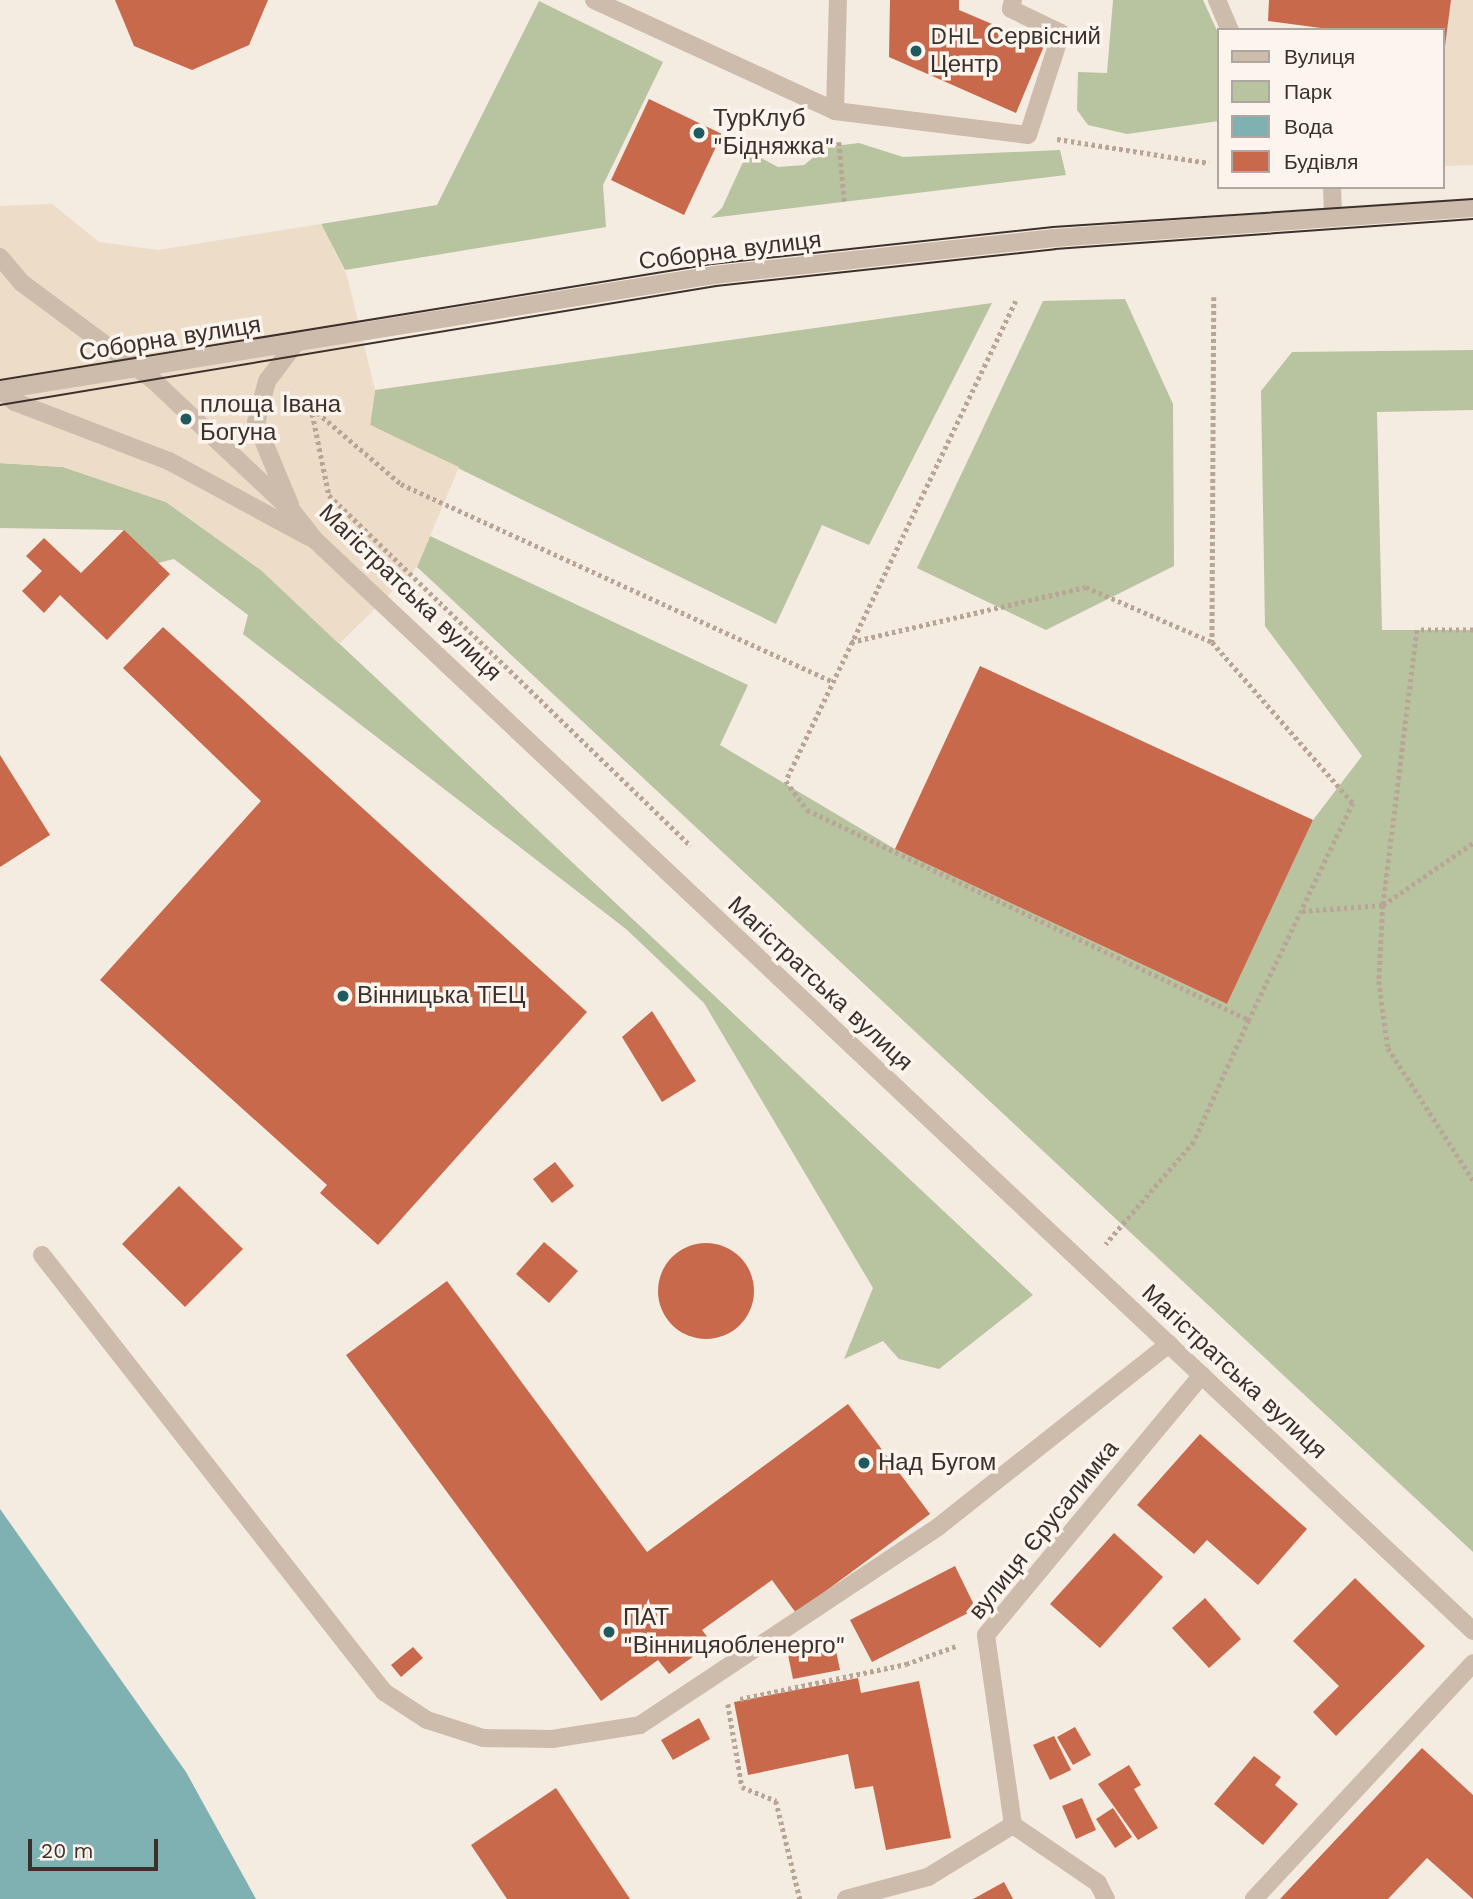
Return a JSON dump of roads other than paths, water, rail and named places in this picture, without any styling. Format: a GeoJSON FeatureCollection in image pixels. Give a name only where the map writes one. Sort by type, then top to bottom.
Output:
{"type":"FeatureCollection","features":[{"type":"Feature","properties":{"kind":"street"},"geometry":{"type":"LineString","coordinates":[[594,0],[835,111],[1028,135],[1061,33],[1011,9],[1013,0]]}},
{"type":"Feature","properties":{"kind":"street"},"geometry":{"type":"LineString","coordinates":[[835,111],[838,0]]}},
{"type":"Feature","properties":{"kind":"street"},"geometry":{"type":"LineString","coordinates":[[1217,0],[1229,28]]}},
{"type":"Feature","properties":{"kind":"street"},"geometry":{"type":"LineString","coordinates":[[1332,189],[1332,218]]}},
{"type":"Feature","properties":{"kind":"street","name":"Соборна вулиця"},"geometry":{"type":"LineString","coordinates":[[0,390],[714,275],[1054,238],[1473,208]]}},
{"type":"Feature","properties":{"kind":"street","name":"Магістратська вулиця"},"geometry":{"type":"LineString","coordinates":[[0,257],[22,283],[139,368],[293,512],[315,540],[1473,1631]]}},
{"type":"Feature","properties":{"kind":"street"},"geometry":{"type":"LineString","coordinates":[[293,512],[256,423],[267,381],[296,344]]}},
{"type":"Feature","properties":{"kind":"street"},"geometry":{"type":"LineString","coordinates":[[0,390],[15,402],[169,461],[315,540]]}},
{"type":"Feature","properties":{"kind":"street"},"geometry":{"type":"LineString","coordinates":[[42,1255],[384,1692],[427,1720],[483,1738],[552,1739],[640,1725],[939,1527],[1169,1344]]}},
{"type":"Feature","properties":{"kind":"street","name":"вулиця Єрусалимка"},"geometry":{"type":"LineString","coordinates":[[1013,1825],[986,1635],[1202,1375]]}},
{"type":"Feature","properties":{"kind":"street"},"geometry":{"type":"LineString","coordinates":[[1254,1899],[1473,1663]]}},
{"type":"Feature","properties":{"kind":"street"},"geometry":{"type":"LineString","coordinates":[[846,1899],[928,1877],[1013,1825],[1098,1884],[1106,1899]]}},
{"type":"Feature","properties":{"kind":"water"},"geometry":{"type":"Polygon","coordinates":[[[0,1509],[186,1772],[256,1899],[0,1899],[0,1509]]]}},
{"type":"Feature","properties":{"kind":"tram line"},"geometry":{"type":"LineString","coordinates":[[0,380],[712,264],[1053,227],[1473,199]]}},
{"type":"Feature","properties":{"kind":"tram line"},"geometry":{"type":"LineString","coordinates":[[0,405],[716,286],[1055,249],[1473,219]]}},
{"type":"Feature","properties":{"kind":"place","name":"DHL Сервісний Центр"},"geometry":{"type":"Point","coordinates":[916,51]}},
{"type":"Feature","properties":{"kind":"place","name":"ТурКлуб \"Бідняжка\""},"geometry":{"type":"Point","coordinates":[699,133]}},
{"type":"Feature","properties":{"kind":"place","name":"площа Івана Богуна"},"geometry":{"type":"Point","coordinates":[186,419]}},
{"type":"Feature","properties":{"kind":"place","name":"Вінницька ТЕЦ"},"geometry":{"type":"Point","coordinates":[343,996]}},
{"type":"Feature","properties":{"kind":"place","name":"Над Бугом"},"geometry":{"type":"Point","coordinates":[864,1463]}},
{"type":"Feature","properties":{"kind":"place","name":"ПАТ \"Вінницяобленерго\""},"geometry":{"type":"Point","coordinates":[609,1632]}}]}
